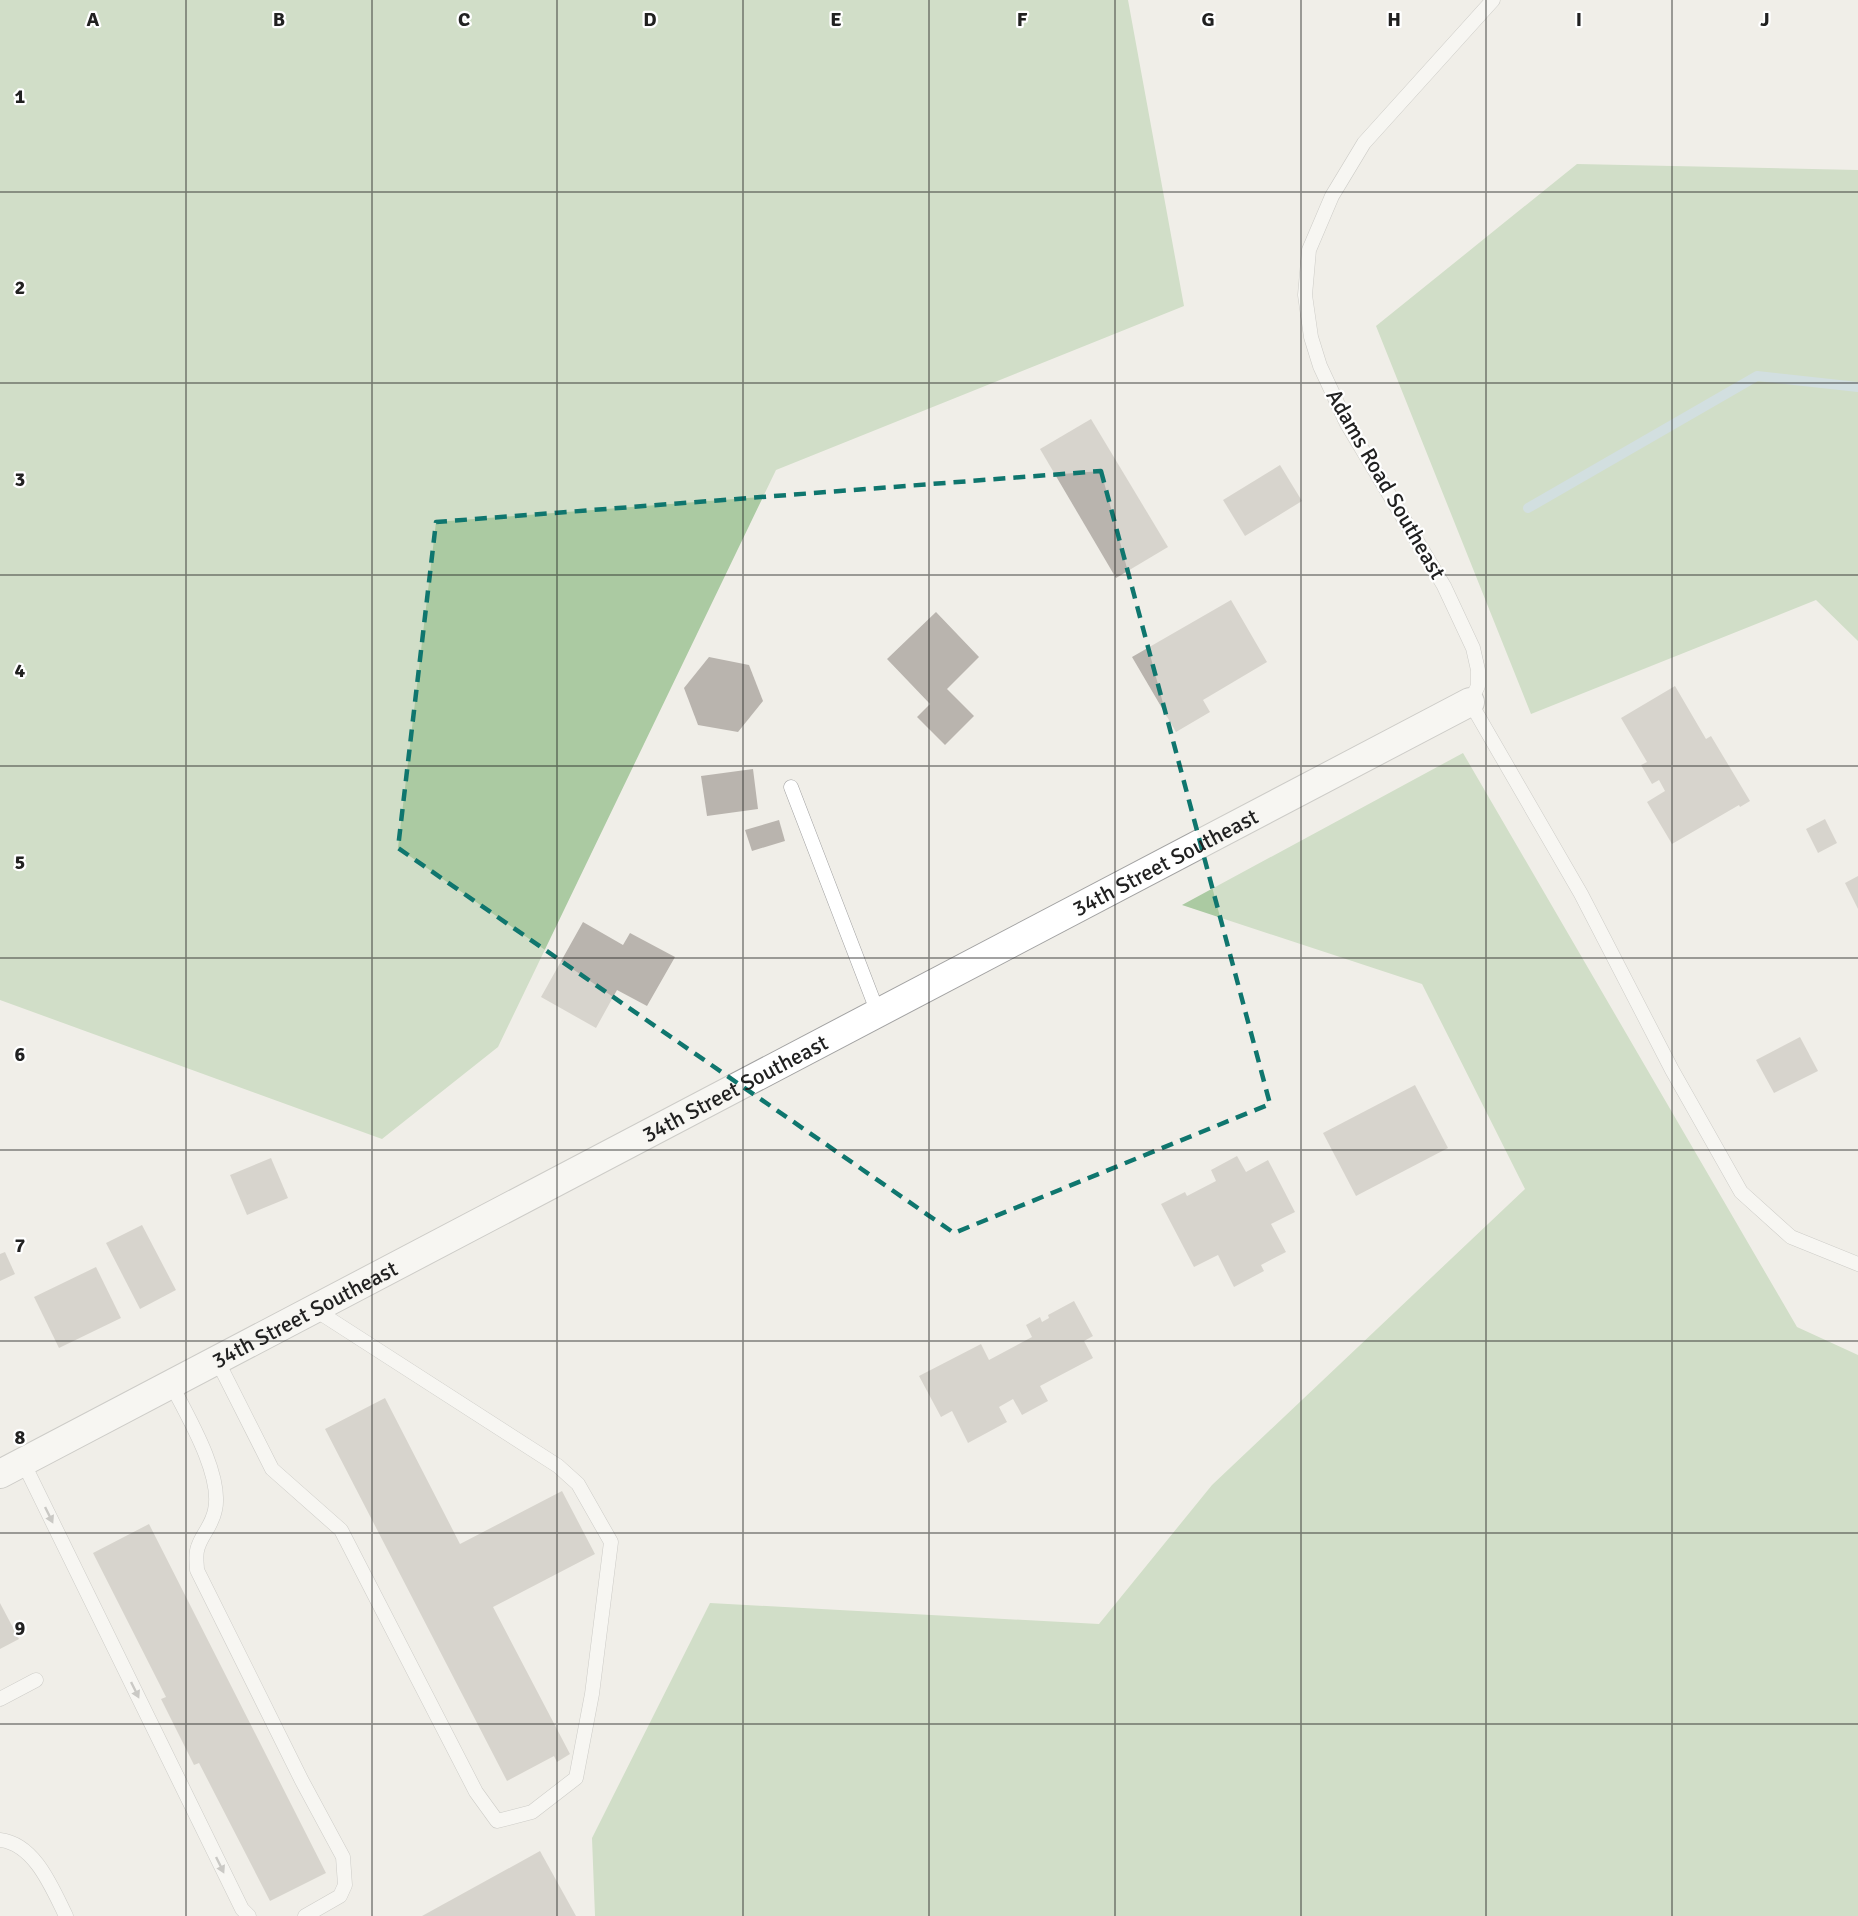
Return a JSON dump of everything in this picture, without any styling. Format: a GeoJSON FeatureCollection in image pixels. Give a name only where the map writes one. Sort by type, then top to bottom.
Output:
{"type":"FeatureCollection","features":[{"type":"Feature","properties":{"kind":"street","name":"34th Street Southeast"},"geometry":{"type":"LineString","coordinates":[[11,1468],[1470,702]]}},
{"type":"Feature","properties":{"kind":"lane","name":"Adams Road Southeast"},"geometry":{"type":"LineString","coordinates":[[1470,702],[1478,686],[1478,670],[1473,648],[1444,586],[1347,424],[1320,366],[1311,337],[1305,295],[1309,250],[1332,196],[1364,142],[1493,0]]}},
{"type":"Feature","properties":{"kind":"lane"},"geometry":{"type":"LineString","coordinates":[[1470,702],[1581,894],[1672,1070],[1741,1192],[1791,1237],[1858,1264]]}},
{"type":"Feature","properties":{"kind":"lane"},"geometry":{"type":"LineString","coordinates":[[790,787],[878,1013]]}},
{"type":"Feature","properties":{"kind":"lane"},"geometry":{"type":"LineString","coordinates":[[217,1360],[272,1469],[341,1530],[476,1792],[497,1821],[532,1812],[576,1778],[592,1694],[611,1542],[578,1484],[558,1466],[314,1309]]}},
{"type":"Feature","properties":{"kind":"lane"},"geometry":{"type":"LineString","coordinates":[[171,1384],[208,1457],[214,1488],[216,1507],[210,1527],[197,1548],[197,1570],[302,1781],[343,1857],[345,1885],[340,1896],[305,1916]]}},
{"type":"Feature","properties":{"kind":"lane"},"geometry":{"type":"LineString","coordinates":[[11,1468],[245,1912]]}},
{"type":"Feature","properties":{"kind":"lane"},"geometry":{"type":"LineString","coordinates":[[0,1699],[36,1680]]}},
{"type":"Feature","properties":{"kind":"lane"},"geometry":{"type":"LineString","coordinates":[[0,1840],[12,1842],[42,1867],[66,1916]]}},
{"type":"Feature","properties":{"kind":"highlighted area"},"geometry":{"type":"Polygon","coordinates":[[[1101,471],[1270,1104],[954,1233],[398,848],[436,522],[1101,471]]]}},
{"type":"Feature","properties":{"kind":"green space"},"geometry":{"type":"Polygon","coordinates":[[[0,0],[1128,0],[1184,306],[776,470],[498,1047],[382,1139],[0,1000],[0,0]]]}},
{"type":"Feature","properties":{"kind":"green space"},"geometry":{"type":"Polygon","coordinates":[[[1577,164],[1858,170],[1858,641],[1816,600],[1531,714],[1376,326],[1577,164]]]}},
{"type":"Feature","properties":{"kind":"green space"},"geometry":{"type":"Polygon","coordinates":[[[1463,753],[1797,1327],[1858,1355],[1858,1916],[595,1916],[592,1838],[710,1603],[1099,1624],[1212,1485],[1525,1189],[1422,984],[1182,905],[1463,753]]]}},
{"type":"Feature","properties":{"kind":"building"},"geometry":{"type":"Polygon","coordinates":[[[1091,419],[1168,547],[1116,578],[1040,449],[1091,419]]]}},
{"type":"Feature","properties":{"kind":"building"},"geometry":{"type":"Polygon","coordinates":[[[1280,465],[1302,501],[1245,536],[1223,500],[1280,465]]]}},
{"type":"Feature","properties":{"kind":"building"},"geometry":{"type":"Polygon","coordinates":[[[1231,600],[1267,662],[1203,700],[1210,712],[1176,732],[1132,657],[1231,600]]]}},
{"type":"Feature","properties":{"kind":"building"},"geometry":{"type":"Polygon","coordinates":[[[936,612],[979,657],[947,689],[974,716],[945,745],[917,717],[930,704],[887,659],[936,612]]]}},
{"type":"Feature","properties":{"kind":"building"},"geometry":{"type":"Polygon","coordinates":[[[709,657],[749,665],[763,701],[738,732],[698,725],[684,688],[709,657]]]}},
{"type":"Feature","properties":{"kind":"building"},"geometry":{"type":"Polygon","coordinates":[[[1675,686],[1706,739],[1711,736],[1750,801],[1740,807],[1739,805],[1672,844],[1647,802],[1665,791],[1659,780],[1652,784],[1641,765],[1647,762],[1621,718],[1675,686]]]}},
{"type":"Feature","properties":{"kind":"building"},"geometry":{"type":"Polygon","coordinates":[[[753,769],[758,809],[707,816],[701,776],[753,769]]]}},
{"type":"Feature","properties":{"kind":"building"},"geometry":{"type":"Polygon","coordinates":[[[1825,819],[1837,843],[1818,853],[1806,829],[1825,819]]]}},
{"type":"Feature","properties":{"kind":"building"},"geometry":{"type":"Polygon","coordinates":[[[779,820],[785,841],[752,851],[745,830],[779,820]]]}},
{"type":"Feature","properties":{"kind":"building"},"geometry":{"type":"Polygon","coordinates":[[[1858,876],[1858,909],[1845,883],[1858,876]]]}},
{"type":"Feature","properties":{"kind":"building"},"geometry":{"type":"Polygon","coordinates":[[[583,922],[623,945],[630,933],[675,957],[647,1006],[617,990],[596,1028],[541,997],[583,922]]]}},
{"type":"Feature","properties":{"kind":"building"},"geometry":{"type":"Polygon","coordinates":[[[1800,1037],[1818,1071],[1774,1093],[1756,1060],[1800,1037]]]}},
{"type":"Feature","properties":{"kind":"building"},"geometry":{"type":"Polygon","coordinates":[[[1415,1085],[1448,1148],[1356,1196],[1323,1133],[1415,1085]]]}},
{"type":"Feature","properties":{"kind":"building"},"geometry":{"type":"Polygon","coordinates":[[[1237,1156],[1246,1172],[1268,1160],[1295,1212],[1271,1224],[1286,1252],[1261,1265],[1264,1271],[1234,1287],[1218,1255],[1194,1267],[1161,1204],[1185,1192],[1187,1196],[1216,1181],[1211,1170],[1237,1156]]]}},
{"type":"Feature","properties":{"kind":"building"},"geometry":{"type":"Polygon","coordinates":[[[271,1158],[288,1198],[247,1215],[230,1175],[271,1158]]]}},
{"type":"Feature","properties":{"kind":"building"},"geometry":{"type":"Polygon","coordinates":[[[142,1225],[176,1290],[140,1309],[106,1243],[142,1225]]]}},
{"type":"Feature","properties":{"kind":"building"},"geometry":{"type":"Polygon","coordinates":[[[5,1252],[15,1274],[0,1281],[0,1254],[5,1252]]]}},
{"type":"Feature","properties":{"kind":"building"},"geometry":{"type":"Polygon","coordinates":[[[96,1267],[121,1318],[59,1348],[34,1297],[96,1267]]]}},
{"type":"Feature","properties":{"kind":"building"},"geometry":{"type":"Polygon","coordinates":[[[1074,1301],[1093,1336],[1084,1341],[1093,1358],[1040,1386],[1048,1401],[1022,1415],[1013,1399],[999,1407],[1007,1422],[968,1443],[952,1411],[941,1417],[919,1376],[981,1344],[989,1360],[1032,1337],[1026,1325],[1040,1317],[1042,1322],[1049,1318],[1048,1315],[1074,1301]]]}},
{"type":"Feature","properties":{"kind":"building"},"geometry":{"type":"Polygon","coordinates":[[[385,1398],[460,1544],[562,1491],[595,1554],[493,1607],[570,1754],[557,1762],[554,1756],[507,1781],[325,1429],[385,1398]]]}},
{"type":"Feature","properties":{"kind":"building"},"geometry":{"type":"Polygon","coordinates":[[[149,1524],[326,1873],[270,1901],[199,1763],[194,1765],[161,1699],[166,1697],[93,1553],[149,1524]]]}},
{"type":"Feature","properties":{"kind":"building"},"geometry":{"type":"Polygon","coordinates":[[[0,1603],[19,1639],[0,1649],[0,1603]]]}},
{"type":"Feature","properties":{"kind":"building"},"geometry":{"type":"Polygon","coordinates":[[[540,1851],[576,1916],[422,1916],[540,1851]]]}},
{"type":"Feature","properties":{"kind":"waterway"},"geometry":{"type":"LineString","coordinates":[[1528,508],[1757,376],[1858,387]]}}]}
